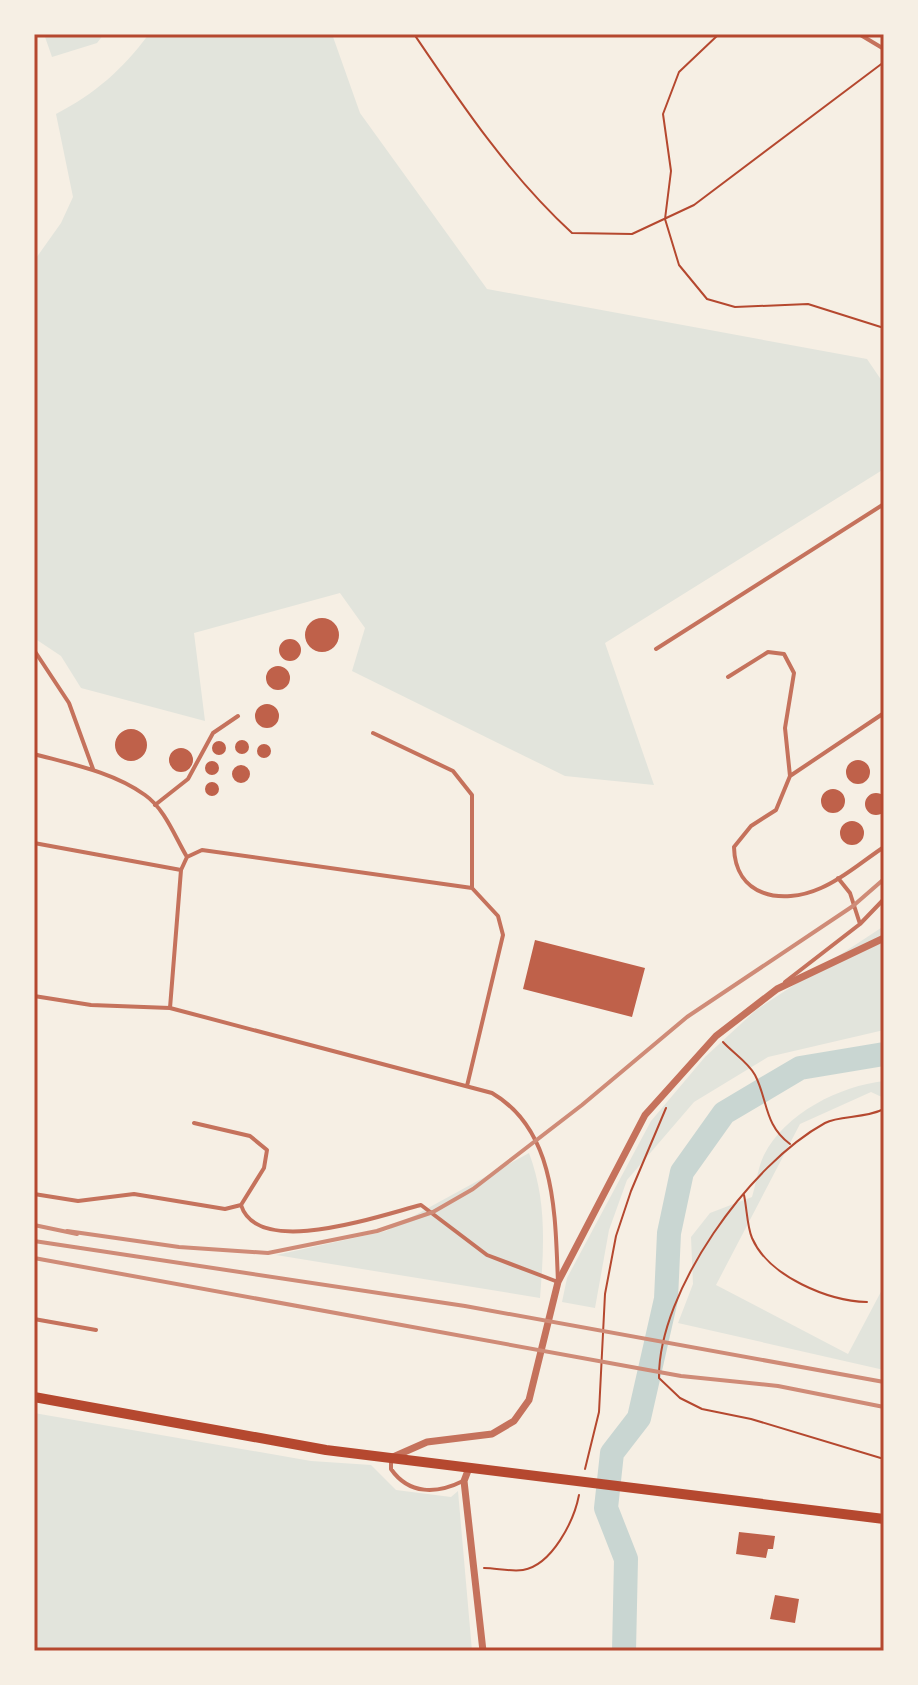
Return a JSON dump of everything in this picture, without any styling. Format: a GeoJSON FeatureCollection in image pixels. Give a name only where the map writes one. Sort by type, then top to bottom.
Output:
{"type":"FeatureCollection","features":[{"type":"Feature","properties":{"kind":"main road"},"geometry":{"type":"LineString","coordinates":[[34,1397],[326,1450],[884,1519]]}},
{"type":"Feature","properties":{"kind":"street"},"geometry":{"type":"LineString","coordinates":[[392,1457],[427,1442],[492,1434],[514,1421],[529,1400],[558,1282],[645,1115],[716,1036],[777,989],[884,938]]}},
{"type":"Feature","properties":{"kind":"street"},"geometry":{"type":"LineString","coordinates":[[469,1468],[464,1481],[483,1651]]}},
{"type":"Feature","properties":{"kind":"lane"},"geometry":{"type":"LineString","coordinates":[[859,34],[884,49]]}},
{"type":"Feature","properties":{"kind":"lane"},"geometry":{"type":"LineString","coordinates":[[656,649],[884,504]]}},
{"type":"Feature","properties":{"kind":"lane"},"geometry":{"type":"LineString","coordinates":[[34,650],[69,703],[94,770]]}},
{"type":"Feature","properties":{"kind":"lane"},"geometry":{"type":"LineString","coordinates":[[728,677],[768,652],[784,654],[794,673],[785,728],[790,776],[776,810],[751,826],[734,847],[734,867],[752,889],[783,898],[820,889],[884,847]]}},
{"type":"Feature","properties":{"kind":"lane"},"geometry":{"type":"LineString","coordinates":[[790,776],[884,713]]}},
{"type":"Feature","properties":{"kind":"lane"},"geometry":{"type":"LineString","coordinates":[[155,805],[188,779],[213,733],[238,716]]}},
{"type":"Feature","properties":{"kind":"lane"},"geometry":{"type":"LineString","coordinates":[[373,733],[453,771],[472,795],[472,888]]}},
{"type":"Feature","properties":{"kind":"lane"},"geometry":{"type":"LineString","coordinates":[[34,754],[94,770],[146,796],[155,805],[187,857]]}},
{"type":"Feature","properties":{"kind":"lane"},"geometry":{"type":"LineString","coordinates":[[34,843],[181,870]]}},
{"type":"Feature","properties":{"kind":"lane"},"geometry":{"type":"LineString","coordinates":[[170,1008],[181,870],[187,857],[202,850],[472,888],[498,916],[503,935],[467,1086]]}},
{"type":"Feature","properties":{"kind":"lane"},"geometry":{"type":"LineString","coordinates":[[838,878],[850,893],[860,924]]}},
{"type":"Feature","properties":{"kind":"lane"},"geometry":{"type":"LineString","coordinates":[[777,989],[860,924],[884,899]]}},
{"type":"Feature","properties":{"kind":"lane"},"geometry":{"type":"LineString","coordinates":[[34,996],[91,1005],[170,1008],[467,1086],[504,1100],[536,1139],[555,1205],[558,1282],[487,1255],[421,1205],[282,1234],[258,1227],[243,1214],[241,1205]]}},
{"type":"Feature","properties":{"kind":"lane"},"geometry":{"type":"LineString","coordinates":[[34,1194],[78,1201],[134,1194],[225,1209],[241,1205],[264,1168],[267,1150],[250,1136],[194,1123]]}},
{"type":"Feature","properties":{"kind":"lane"},"geometry":{"type":"LineString","coordinates":[[34,1319],[96,1330]]}},
{"type":"Feature","properties":{"kind":"lane"},"geometry":{"type":"LineString","coordinates":[[392,1457],[391,1469],[395,1475],[414,1488],[447,1489],[464,1481]]}},
{"type":"Feature","properties":{"kind":"path"},"geometry":{"type":"LineString","coordinates":[[414,34],[471,119],[534,198],[572,233],[632,234],[694,205],[884,62]]}},
{"type":"Feature","properties":{"kind":"path"},"geometry":{"type":"LineString","coordinates":[[719,34],[679,72],[663,114],[671,171],[665,219],[679,265],[707,299],[735,307],[808,304],[884,328]]}},
{"type":"Feature","properties":{"kind":"path"},"geometry":{"type":"LineString","coordinates":[[716,1036],[755,1074],[762,1102],[779,1136],[792,1146]]}},
{"type":"Feature","properties":{"kind":"path"},"geometry":{"type":"LineString","coordinates":[[582,1481],[599,1412],[605,1294],[616,1236],[631,1191],[669,1102]]}},
{"type":"Feature","properties":{"kind":"path"},"geometry":{"type":"LineString","coordinates":[[884,1109],[866,1118],[828,1121],[792,1146],[744,1194],[697,1259],[676,1297],[659,1357],[659,1378],[680,1398],[702,1409],[751,1419],[884,1459]]}},
{"type":"Feature","properties":{"kind":"path"},"geometry":{"type":"LineString","coordinates":[[744,1194],[752,1238],[763,1254],[813,1292],[845,1302],[867,1302]]}},
{"type":"Feature","properties":{"kind":"path"},"geometry":{"type":"LineString","coordinates":[[473,1567],[522,1570],[540,1564],[557,1543],[577,1508],[580,1495]]}},
{"type":"Feature","properties":{"kind":"shaded area"},"geometry":{"type":"Polygon","coordinates":[[[44,34],[104,34],[97,43],[52,57],[44,34]]]}},
{"type":"Feature","properties":{"kind":"shaded area"},"geometry":{"type":"Polygon","coordinates":[[[149,34],[332,34],[360,113],[487,289],[867,359],[884,384],[884,469],[605,643],[654,785],[565,776],[352,671],[365,628],[340,593],[194,633],[205,721],[81,688],[61,656],[34,638],[34,261],[61,223],[73,197],[56,114],[107,80],[149,34]]]}},
{"type":"Feature","properties":{"kind":"shaded area"},"geometry":{"type":"Polygon","coordinates":[[[884,926],[884,1030],[768,1057],[694,1102],[627,1180],[609,1230],[595,1308],[562,1302],[567,1278],[651,1121],[705,1057],[756,1010],[884,926]]]}},
{"type":"Feature","properties":{"kind":"shaded area"},"geometry":{"type":"Polygon","coordinates":[[[884,1081],[884,1098],[871,1092],[800,1124],[716,1285],[848,1354],[884,1286],[884,1370],[678,1323],[693,1284],[691,1237],[710,1213],[752,1197],[764,1155],[785,1126],[800,1114],[832,1096],[884,1081]]]}},
{"type":"Feature","properties":{"kind":"shaded area"},"geometry":{"type":"Polygon","coordinates":[[[529,1153],[541,1207],[540,1298],[276,1255],[386,1231],[529,1153]]]}},
{"type":"Feature","properties":{"kind":"shaded area"},"geometry":{"type":"Polygon","coordinates":[[[34,1413],[311,1461],[371,1465],[396,1490],[451,1497],[458,1491],[472,1651],[34,1651],[34,1413]]]}},
{"type":"Feature","properties":{"kind":"building"},"geometry":{"type":"Polygon","coordinates":[[[322,618],[334,623],[339,635],[334,647],[322,652],[310,647],[305,635],[310,623],[322,618]]]}},
{"type":"Feature","properties":{"kind":"building"},"geometry":{"type":"Polygon","coordinates":[[[290,639],[298,642],[301,650],[298,658],[290,661],[282,658],[279,650],[282,642],[290,639]]]}},
{"type":"Feature","properties":{"kind":"building"},"geometry":{"type":"Polygon","coordinates":[[[278,666],[289,673],[290,678],[283,689],[278,690],[267,683],[266,678],[273,667],[278,666]]]}},
{"type":"Feature","properties":{"kind":"building"},"geometry":{"type":"Polygon","coordinates":[[[267,704],[278,711],[279,716],[272,727],[267,728],[256,721],[255,716],[262,705],[267,704]]]}},
{"type":"Feature","properties":{"kind":"building"},"geometry":{"type":"Polygon","coordinates":[[[131,729],[142,734],[147,745],[142,756],[131,761],[120,756],[115,745],[120,734],[131,729]]]}},
{"type":"Feature","properties":{"kind":"building"},"geometry":{"type":"Polygon","coordinates":[[[242,740],[249,747],[242,754],[235,747],[242,740]]]}},
{"type":"Feature","properties":{"kind":"building"},"geometry":{"type":"Polygon","coordinates":[[[219,741],[226,748],[219,755],[212,748],[219,741]]]}},
{"type":"Feature","properties":{"kind":"building"},"geometry":{"type":"Polygon","coordinates":[[[264,744],[271,751],[264,758],[257,751],[264,744]]]}},
{"type":"Feature","properties":{"kind":"building"},"geometry":{"type":"Polygon","coordinates":[[[181,748],[192,755],[193,760],[186,771],[181,772],[170,765],[169,760],[176,749],[181,748]]]}},
{"type":"Feature","properties":{"kind":"building"},"geometry":{"type":"Polygon","coordinates":[[[858,760],[869,767],[870,772],[863,783],[858,784],[847,777],[846,772],[853,761],[858,760]]]}},
{"type":"Feature","properties":{"kind":"building"},"geometry":{"type":"Polygon","coordinates":[[[212,761],[219,768],[212,775],[205,768],[212,761]]]}},
{"type":"Feature","properties":{"kind":"building"},"geometry":{"type":"Polygon","coordinates":[[[241,765],[250,774],[241,783],[232,774],[241,765]]]}},
{"type":"Feature","properties":{"kind":"building"},"geometry":{"type":"Polygon","coordinates":[[[212,782],[219,789],[212,796],[205,789],[212,782]]]}},
{"type":"Feature","properties":{"kind":"building"},"geometry":{"type":"Polygon","coordinates":[[[833,789],[844,796],[845,801],[838,812],[833,813],[822,806],[821,801],[828,790],[833,789]]]}},
{"type":"Feature","properties":{"kind":"building"},"geometry":{"type":"Polygon","coordinates":[[[876,793],[884,796],[887,804],[884,812],[876,815],[868,812],[865,804],[868,796],[876,793]]]}},
{"type":"Feature","properties":{"kind":"building"},"geometry":{"type":"Polygon","coordinates":[[[852,821],[863,828],[864,833],[857,844],[852,845],[841,838],[840,833],[847,822],[852,821]]]}},
{"type":"Feature","properties":{"kind":"building"},"geometry":{"type":"Polygon","coordinates":[[[535,940],[645,968],[632,1017],[523,989],[535,940]]]}},
{"type":"Feature","properties":{"kind":"building"},"geometry":{"type":"Polygon","coordinates":[[[739,1532],[775,1536],[773,1549],[768,1549],[766,1558],[736,1554],[739,1532]]]}},
{"type":"Feature","properties":{"kind":"building"},"geometry":{"type":"Polygon","coordinates":[[[775,1595],[799,1599],[795,1623],[770,1619],[775,1595]]]}},
{"type":"Feature","properties":{"kind":"waterway"},"geometry":{"type":"LineString","coordinates":[[624,1651],[626,1559],[606,1508],[612,1453],[639,1418],[666,1299],[669,1233],[682,1172],[724,1113],[800,1068],[884,1054]]}},
{"type":"Feature","properties":{"kind":"railway"},"geometry":{"type":"LineString","coordinates":[[67,1231],[179,1247],[268,1253],[377,1231],[433,1212],[473,1189],[582,1105],[687,1017],[853,906],[884,879]]}},
{"type":"Feature","properties":{"kind":"railway"},"geometry":{"type":"LineString","coordinates":[[34,1225],[77,1234]]}},
{"type":"Feature","properties":{"kind":"railway"},"geometry":{"type":"LineString","coordinates":[[34,1241],[465,1306],[884,1382]]}},
{"type":"Feature","properties":{"kind":"railway"},"geometry":{"type":"LineString","coordinates":[[34,1258],[681,1376],[778,1386],[884,1407]]}}]}
